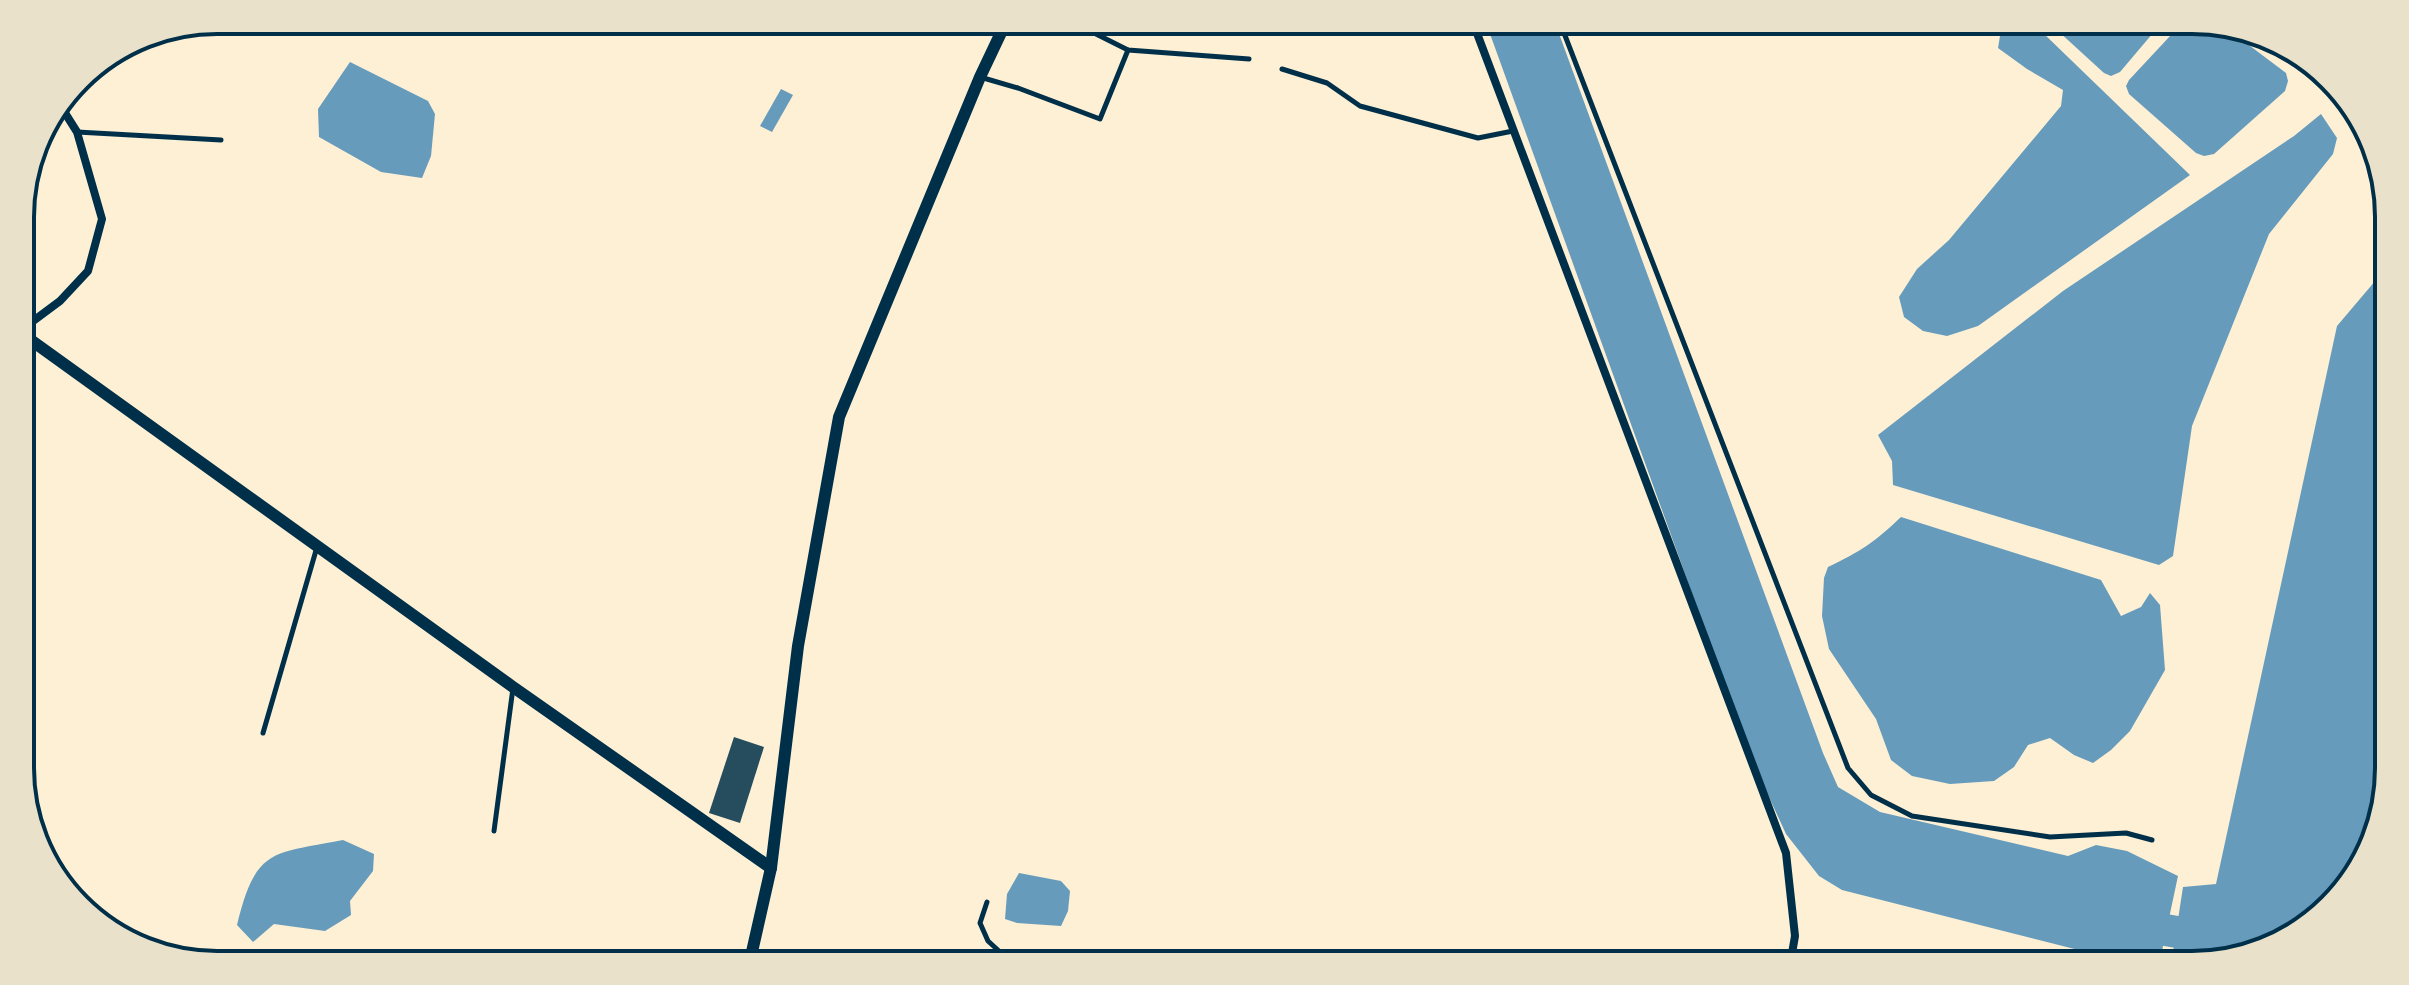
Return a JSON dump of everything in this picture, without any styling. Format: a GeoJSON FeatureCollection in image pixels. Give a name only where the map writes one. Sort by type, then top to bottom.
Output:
{"type":"FeatureCollection","features":[{"type":"Feature","properties":{"kind":"street"},"geometry":{"type":"LineString","coordinates":[[752,951],[771,868],[798,646],[839,417],[1000,34]]}},
{"type":"Feature","properties":{"kind":"street"},"geometry":{"type":"LineString","coordinates":[[1477,34],[1786,853],[1795,936],[1792,951]]}},
{"type":"Feature","properties":{"kind":"street"},"geometry":{"type":"LineString","coordinates":[[34,322],[60,301],[88,271],[102,219],[77,132],[66,115]]}},
{"type":"Feature","properties":{"kind":"street"},"geometry":{"type":"LineString","coordinates":[[34,341],[513,687],[771,868]]}},
{"type":"Feature","properties":{"kind":"lane"},"geometry":{"type":"LineString","coordinates":[[1096,34],[1128,50],[1249,59]]}},
{"type":"Feature","properties":{"kind":"lane"},"geometry":{"type":"LineString","coordinates":[[1564,34],[1848,768],[1871,795],[1912,816],[2050,837],[2126,833],[2152,840]]}},
{"type":"Feature","properties":{"kind":"lane"},"geometry":{"type":"LineString","coordinates":[[980,77],[1100,119],[1128,50]]}},
{"type":"Feature","properties":{"kind":"lane"},"geometry":{"type":"LineString","coordinates":[[1282,69],[1327,83],[1360,106],[1478,138],[1514,130]]}},
{"type":"Feature","properties":{"kind":"lane"},"geometry":{"type":"LineString","coordinates":[[77,132],[221,140]]}},
{"type":"Feature","properties":{"kind":"lane"},"geometry":{"type":"LineString","coordinates":[[263,733],[318,546]]}},
{"type":"Feature","properties":{"kind":"lane"},"geometry":{"type":"LineString","coordinates":[[494,831],[513,687]]}},
{"type":"Feature","properties":{"kind":"lane"},"geometry":{"type":"LineString","coordinates":[[987,902],[980,923],[988,941],[999,951]]}},
{"type":"Feature","properties":{"kind":"water"},"geometry":{"type":"Polygon","coordinates":[[[1490,34],[1559,34],[1838,787],[1880,812],[2068,856],[2096,845],[2127,851],[2178,876],[2162,951],[2083,951],[1842,890],[1819,876],[1786,834],[1753,762],[1490,34]]]}},
{"type":"Feature","properties":{"kind":"water"},"geometry":{"type":"Polygon","coordinates":[[[2044,34],[2190,175],[1978,326],[1947,336],[1923,331],[1904,317],[1899,297],[1917,269],[1949,240],[2061,106],[2063,90],[1998,48],[2000,36],[2044,34]]]}},
{"type":"Feature","properties":{"kind":"water"},"geometry":{"type":"Polygon","coordinates":[[[2061,34],[2152,34],[2120,72],[2111,76],[2061,34]]]}},
{"type":"Feature","properties":{"kind":"water"},"geometry":{"type":"Polygon","coordinates":[[[2172,34],[2192,34],[2245,42],[2286,73],[2288,81],[2285,91],[2214,154],[2204,156],[2196,153],[2129,94],[2126,86],[2172,34]]]}},
{"type":"Feature","properties":{"kind":"water"},"geometry":{"type":"Polygon","coordinates":[[[350,62],[428,101],[435,114],[431,156],[422,178],[381,172],[319,137],[318,109],[350,62]]]}},
{"type":"Feature","properties":{"kind":"water"},"geometry":{"type":"Polygon","coordinates":[[[781,89],[793,95],[772,132],[760,126],[781,89]]]}},
{"type":"Feature","properties":{"kind":"water"},"geometry":{"type":"Polygon","coordinates":[[[2321,114],[2337,138],[2333,154],[2269,234],[2192,426],[2173,556],[2159,565],[1893,485],[1892,461],[1878,435],[2063,291],[2294,136],[2321,114]]]}},
{"type":"Feature","properties":{"kind":"water"},"geometry":{"type":"Polygon","coordinates":[[[2375,281],[2375,768],[2369,815],[2356,849],[2344,869],[2329,889],[2303,913],[2262,937],[2239,945],[2204,951],[2173,951],[2183,887],[2216,884],[2337,326],[2375,281]]]}},
{"type":"Feature","properties":{"kind":"water"},"geometry":{"type":"Polygon","coordinates":[[[1901,517],[2101,580],[2121,616],[2141,607],[2150,593],[2160,605],[2165,670],[2130,731],[2111,750],[2093,763],[2074,755],[2050,738],[2028,745],[2014,767],[1994,781],[1950,784],[1912,776],[1891,760],[1876,719],[1829,649],[1822,616],[1824,578],[1828,567],[1867,545],[1901,517]]]}},
{"type":"Feature","properties":{"kind":"water"},"geometry":{"type":"Polygon","coordinates":[[[343,840],[374,854],[373,871],[350,901],[351,915],[325,931],[274,924],[253,942],[237,925],[244,900],[260,868],[270,858],[283,852],[343,840]]]}},
{"type":"Feature","properties":{"kind":"water"},"geometry":{"type":"Polygon","coordinates":[[[1019,873],[1061,881],[1070,891],[1068,911],[1061,926],[1017,923],[1005,919],[1007,894],[1019,873]]]}},
{"type":"Feature","properties":{"kind":"building"},"geometry":{"type":"Polygon","coordinates":[[[734,737],[764,747],[740,823],[709,813],[734,737]]]}},
{"type":"Feature","properties":{"kind":"waterway"},"geometry":{"type":"LineString","coordinates":[[2125,923],[2177,932]]}}]}
